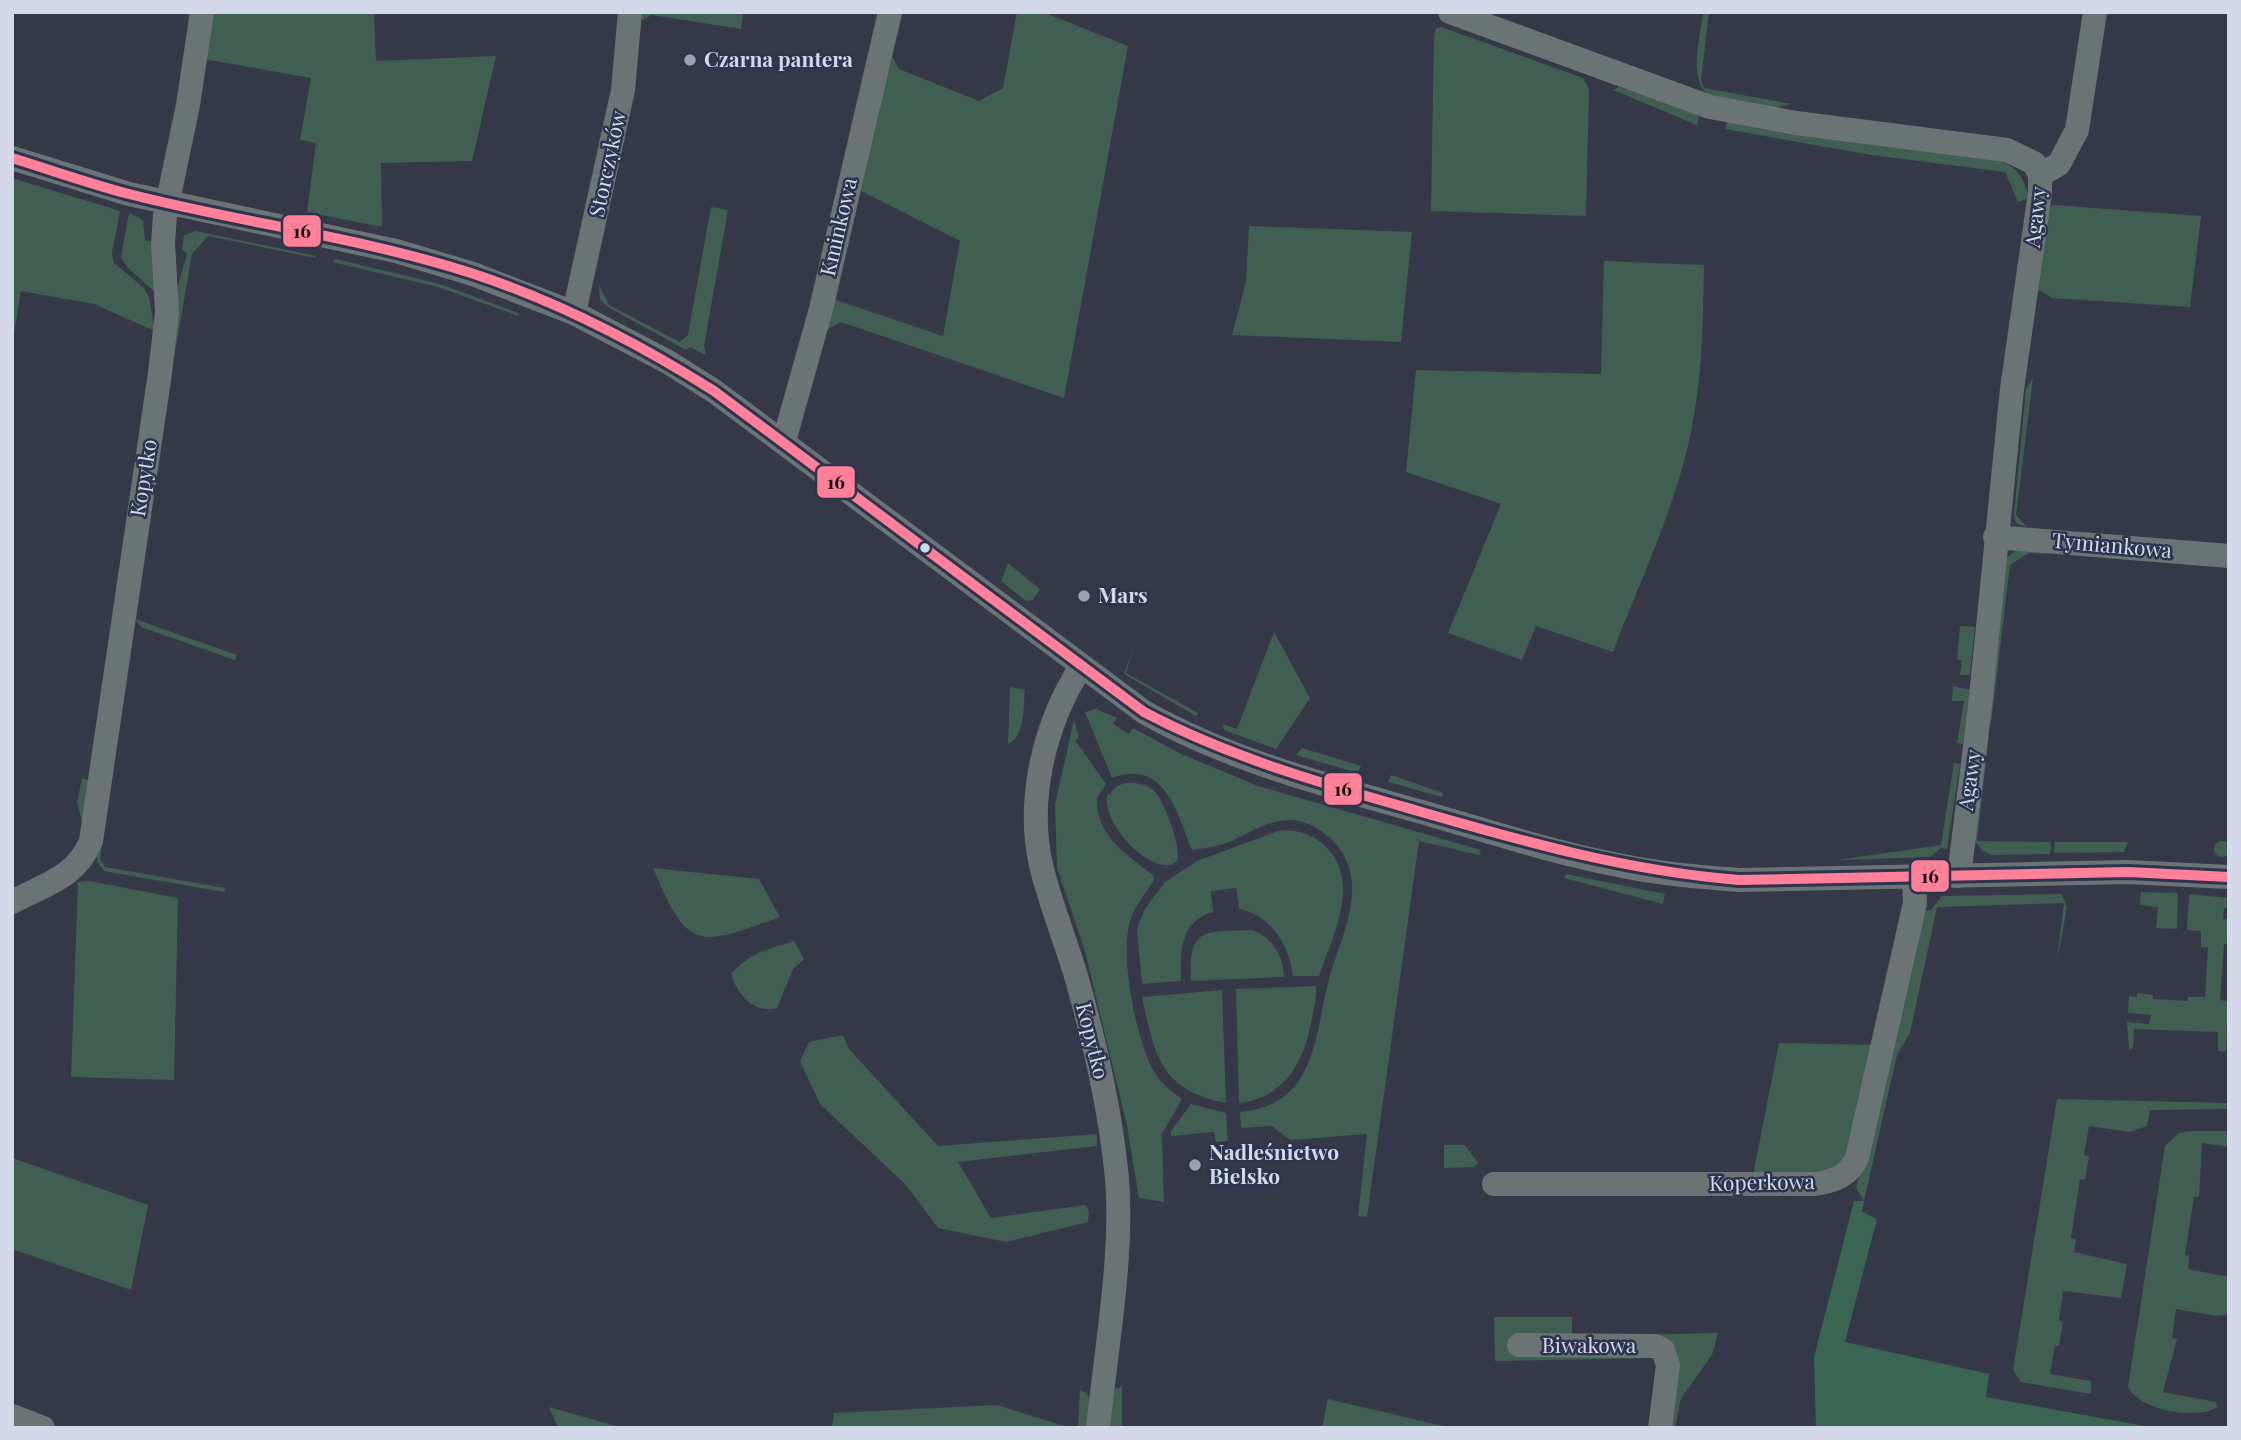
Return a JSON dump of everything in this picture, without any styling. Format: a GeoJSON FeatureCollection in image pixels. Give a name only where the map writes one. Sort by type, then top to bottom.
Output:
{"type":"FeatureCollection","features":[{"type":"Feature","properties":{"kind":"street","name":"Kopytko"},"geometry":{"type":"LineString","coordinates":[[12,902],[71,872],[83,860],[91,841],[160,373],[167,312],[163,243],[167,203],[188,106],[202,12]]}},
{"type":"Feature","properties":{"kind":"street","name":"Storczyków"},"geometry":{"type":"LineString","coordinates":[[574,313],[623,90],[630,12]]}},
{"type":"Feature","properties":{"kind":"street","name":"Kminkowa"},"geometry":{"type":"LineString","coordinates":[[784,441],[821,309],[890,12]]}},
{"type":"Feature","properties":{"kind":"street","name":"Agawy"},"geometry":{"type":"LineString","coordinates":[[1450,12],[1710,107],[1809,125],[2007,150],[2034,163],[2040,175],[2039,217],[2012,388],[1980,706],[1959,876]]}},
{"type":"Feature","properties":{"kind":"street"},"geometry":{"type":"LineString","coordinates":[[2040,175],[2059,164],[2077,130],[2095,12]]}},
{"type":"Feature","properties":{"kind":"street"},"geometry":{"type":"LineString","coordinates":[[12,158],[167,203],[435,262],[574,313],[668,362],[784,441],[1144,712],[1201,742],[1245,761],[1559,851],[1622,866],[1738,880],[2154,872],[2229,877]]}},
{"type":"Feature","properties":{"kind":"street","name":"Tymiankowa"},"geometry":{"type":"LineString","coordinates":[[1995,537],[2229,556]]}},
{"type":"Feature","properties":{"kind":"street","name":"Kopytko"},"geometry":{"type":"LineString","coordinates":[[1081,667],[1058,705],[1049,730],[1038,800],[1038,833],[1040,862],[1088,1022],[1103,1087],[1116,1172],[1115,1261],[1098,1428]]}},
{"type":"Feature","properties":{"kind":"street","name":"Koperkowa"},"geometry":{"type":"LineString","coordinates":[[1494,1184],[1816,1184],[1831,1182],[1852,1170],[1857,1158],[1915,903],[1914,877]]}},
{"type":"Feature","properties":{"kind":"street","name":"Biwakowa"},"geometry":{"type":"LineString","coordinates":[[1519,1345],[1655,1346],[1663,1350],[1668,1365],[1660,1428]]}},
{"type":"Feature","properties":{"kind":"street"},"geometry":{"type":"LineString","coordinates":[[12,1416],[43,1428]]}},
{"type":"Feature","properties":{"kind":"green space"},"geometry":{"type":"Polygon","coordinates":[[[209,12],[374,12],[376,61],[496,56],[472,161],[381,163],[382,227],[307,212],[316,143],[300,140],[311,78],[204,59],[209,12]]]}},
{"type":"Feature","properties":{"kind":"green space"},"geometry":{"type":"Polygon","coordinates":[[[639,12],[743,13],[741,29],[652,15],[642,20],[639,12]]]}},
{"type":"Feature","properties":{"kind":"green space"},"geometry":{"type":"Polygon","coordinates":[[[898,12],[903,12],[892,56],[899,69],[979,101],[1003,88],[1017,12],[1043,12],[1128,46],[1064,398],[841,322],[826,330],[833,299],[943,336],[960,241],[859,190],[898,12]]]}},
{"type":"Feature","properties":{"kind":"green space"},"geometry":{"type":"Polygon","coordinates":[[[1703,12],[1709,12],[1701,80],[1704,88],[1792,104],[1773,108],[1709,95],[1702,88],[1698,79],[1697,56],[1703,12]]]}},
{"type":"Feature","properties":{"kind":"green space"},"geometry":{"type":"Polygon","coordinates":[[[1441,27],[1583,78],[1589,89],[1586,216],[1431,211],[1434,35],[1436,28],[1441,27]]]}},
{"type":"Feature","properties":{"kind":"green space"},"geometry":{"type":"Polygon","coordinates":[[[1619,87],[1699,113],[1697,125],[1613,90],[1619,87]]]}},
{"type":"Feature","properties":{"kind":"green space"},"geometry":{"type":"Polygon","coordinates":[[[1727,120],[1993,158],[2017,172],[2029,198],[2018,202],[2005,172],[1871,155],[1725,129],[1727,120]]]}},
{"type":"Feature","properties":{"kind":"green space"},"geometry":{"type":"Polygon","coordinates":[[[12,178],[120,211],[112,253],[114,263],[144,288],[149,297],[155,331],[94,304],[21,291],[12,345],[12,178]]]}},
{"type":"Feature","properties":{"kind":"green space"},"geometry":{"type":"Polygon","coordinates":[[[2054,205],[2201,216],[2190,307],[2052,298],[2036,288],[2047,209],[2054,205]]]}},
{"type":"Feature","properties":{"kind":"green space"},"geometry":{"type":"Polygon","coordinates":[[[711,207],[728,210],[704,346],[706,355],[690,347],[686,350],[608,307],[600,300],[599,285],[609,305],[680,342],[688,335],[711,207]]]}},
{"type":"Feature","properties":{"kind":"green space"},"geometry":{"type":"Polygon","coordinates":[[[129,213],[143,220],[145,240],[154,242],[156,293],[128,268],[121,257],[129,213]]]}},
{"type":"Feature","properties":{"kind":"green space"},"geometry":{"type":"Polygon","coordinates":[[[1249,226],[1412,232],[1401,342],[1232,335],[1246,282],[1249,226]]]}},
{"type":"Feature","properties":{"kind":"green space"},"geometry":{"type":"Polygon","coordinates":[[[196,231],[316,256],[315,258],[208,236],[192,254],[161,433],[178,285],[187,254],[182,249],[184,235],[196,231]]]}},
{"type":"Feature","properties":{"kind":"green space"},"geometry":{"type":"Polygon","coordinates":[[[336,259],[440,284],[518,313],[518,316],[438,287],[332,262],[336,259]]]}},
{"type":"Feature","properties":{"kind":"green space"},"geometry":{"type":"Polygon","coordinates":[[[1604,261],[1704,265],[1699,378],[1688,446],[1660,535],[1613,652],[1536,626],[1522,660],[1448,633],[1501,504],[1406,472],[1416,370],[1601,374],[1604,261]]]}},
{"type":"Feature","properties":{"kind":"green space"},"geometry":{"type":"Polygon","coordinates":[[[2033,378],[2016,515],[2027,527],[2016,523],[2014,515],[2026,389],[2033,378]]]}},
{"type":"Feature","properties":{"kind":"green space"},"geometry":{"type":"Polygon","coordinates":[[[2021,547],[2038,549],[2046,554],[2029,553],[2010,565],[1991,724],[1986,710],[2006,558],[2021,547]]]}},
{"type":"Feature","properties":{"kind":"green space"},"geometry":{"type":"Polygon","coordinates":[[[1008,563],[1040,589],[1033,600],[1026,601],[1001,581],[1008,563]]]}},
{"type":"Feature","properties":{"kind":"green space"},"geometry":{"type":"Polygon","coordinates":[[[135,619],[237,655],[235,660],[141,627],[135,619]]]}},
{"type":"Feature","properties":{"kind":"green space"},"geometry":{"type":"Polygon","coordinates":[[[1960,626],[1975,627],[1970,675],[1960,675],[1962,661],[1957,659],[1960,626]]]}},
{"type":"Feature","properties":{"kind":"green space"},"geometry":{"type":"Polygon","coordinates":[[[1274,632],[1310,698],[1276,749],[1224,730],[1223,724],[1237,729],[1274,632]]]}},
{"type":"Feature","properties":{"kind":"green space"},"geometry":{"type":"Polygon","coordinates":[[[1134,647],[1126,673],[1198,713],[1196,716],[1124,674],[1134,647]]]}},
{"type":"Feature","properties":{"kind":"green space"},"geometry":{"type":"Polygon","coordinates":[[[1953,686],[1970,690],[1963,744],[1957,743],[1964,701],[1952,701],[1953,686]]]}},
{"type":"Feature","properties":{"kind":"green space"},"geometry":{"type":"Polygon","coordinates":[[[1010,687],[1025,690],[1021,728],[1014,740],[1008,744],[1010,687]]]}},
{"type":"Feature","properties":{"kind":"green space"},"geometry":{"type":"Polygon","coordinates":[[[1096,709],[1117,718],[1113,724],[1129,734],[1133,728],[1179,753],[1258,786],[1481,850],[1479,855],[1419,841],[1367,1217],[1358,1216],[1367,1134],[1290,1140],[1272,1126],[1241,1128],[1240,1112],[1265,1107],[1284,1096],[1298,1082],[1308,1064],[1329,979],[1350,910],[1351,875],[1346,859],[1323,832],[1304,822],[1289,820],[1262,826],[1224,844],[1192,850],[1174,806],[1157,782],[1145,776],[1130,774],[1112,778],[1085,712],[1096,709]]]}},
{"type":"Feature","properties":{"kind":"green space"},"geometry":{"type":"Polygon","coordinates":[[[1074,720],[1079,738],[1075,740],[1106,784],[1097,798],[1101,823],[1114,843],[1153,875],[1154,880],[1130,921],[1127,954],[1134,1013],[1144,1050],[1156,1075],[1182,1099],[1162,1134],[1164,1202],[1139,1198],[1127,1126],[1085,951],[1057,868],[1055,804],[1074,720]]]}},
{"type":"Feature","properties":{"kind":"green space"},"geometry":{"type":"Polygon","coordinates":[[[1989,735],[1977,841],[2051,842],[2050,854],[1991,855],[1978,844],[1970,844],[1982,744],[1989,735]]]}},
{"type":"Feature","properties":{"kind":"green space"},"geometry":{"type":"Polygon","coordinates":[[[1302,748],[1361,766],[1358,773],[1296,755],[1302,748]]]}},
{"type":"Feature","properties":{"kind":"green space"},"geometry":{"type":"Polygon","coordinates":[[[1954,763],[1960,764],[1947,849],[1941,848],[1930,857],[1838,860],[1941,845],[1954,763]]]}},
{"type":"Feature","properties":{"kind":"green space"},"geometry":{"type":"Polygon","coordinates":[[[1391,775],[1443,793],[1442,797],[1388,782],[1391,775]]]}},
{"type":"Feature","properties":{"kind":"green space"},"geometry":{"type":"Polygon","coordinates":[[[82,778],[91,781],[82,821],[77,803],[82,778]]]}},
{"type":"Feature","properties":{"kind":"green space"},"geometry":{"type":"Polygon","coordinates":[[[1125,783],[1149,787],[1162,802],[1177,846],[1177,861],[1171,865],[1149,860],[1138,852],[1112,819],[1107,796],[1117,786],[1125,783]]]}},
{"type":"Feature","properties":{"kind":"green space"},"geometry":{"type":"Polygon","coordinates":[[[105,824],[100,859],[105,867],[225,888],[224,892],[104,871],[97,860],[97,854],[98,842],[105,824]]]}},
{"type":"Feature","properties":{"kind":"green space"},"geometry":{"type":"Polygon","coordinates":[[[1278,831],[1302,833],[1318,840],[1335,858],[1341,874],[1341,908],[1319,976],[1293,976],[1283,943],[1270,925],[1261,918],[1239,909],[1236,888],[1211,891],[1213,912],[1194,922],[1184,939],[1181,981],[1142,984],[1137,929],[1145,909],[1165,882],[1197,861],[1278,831]]]}},
{"type":"Feature","properties":{"kind":"green space"},"geometry":{"type":"Polygon","coordinates":[[[2222,841],[2230,849],[2222,857],[2214,849],[2222,841]]]}},
{"type":"Feature","properties":{"kind":"green space"},"geometry":{"type":"Polygon","coordinates":[[[2055,842],[2128,842],[2124,852],[2054,853],[2055,842]]]}},
{"type":"Feature","properties":{"kind":"green space"},"geometry":{"type":"Polygon","coordinates":[[[653,868],[759,879],[780,917],[730,934],[713,937],[699,935],[687,928],[676,915],[653,868]]]}},
{"type":"Feature","properties":{"kind":"green space"},"geometry":{"type":"Polygon","coordinates":[[[1566,874],[1665,894],[1663,904],[1564,878],[1566,874]]]}},
{"type":"Feature","properties":{"kind":"green space"},"geometry":{"type":"Polygon","coordinates":[[[90,881],[178,898],[174,1080],[71,1077],[78,882],[90,881]]]}},
{"type":"Feature","properties":{"kind":"green space"},"geometry":{"type":"Polygon","coordinates":[[[2141,892],[2178,893],[2177,929],[2156,928],[2158,907],[2140,905],[2141,892]]]}},
{"type":"Feature","properties":{"kind":"green space"},"geometry":{"type":"Polygon","coordinates":[[[2062,894],[2067,908],[2057,960],[2064,903],[1937,907],[1910,1033],[1897,1055],[1864,1201],[1856,1188],[1924,911],[1931,910],[1942,896],[2062,894]]]}},
{"type":"Feature","properties":{"kind":"green space"},"geometry":{"type":"Polygon","coordinates":[[[2189,894],[2229,898],[2229,908],[2224,908],[2223,919],[2229,920],[2229,943],[2224,944],[2220,1000],[2228,1001],[2226,1051],[2218,1051],[2218,1032],[2134,1029],[2133,1048],[2129,1050],[2127,1022],[2149,1024],[2151,1015],[2128,1013],[2129,996],[2137,997],[2137,993],[2153,995],[2153,999],[2187,1001],[2188,997],[2205,997],[2208,947],[2201,947],[2201,931],[2187,930],[2189,894]]]}},
{"type":"Feature","properties":{"kind":"green space"},"geometry":{"type":"Polygon","coordinates":[[[1252,930],[1271,942],[1282,962],[1284,977],[1191,981],[1191,963],[1197,941],[1211,933],[1252,930]]]}},
{"type":"Feature","properties":{"kind":"green space"},"geometry":{"type":"Polygon","coordinates":[[[794,941],[804,959],[793,969],[777,1008],[761,1008],[748,1001],[737,988],[731,974],[752,957],[794,941]]]}},
{"type":"Feature","properties":{"kind":"green space"},"geometry":{"type":"Polygon","coordinates":[[[1316,986],[1309,1034],[1290,1075],[1269,1094],[1239,1103],[1236,989],[1316,986]]]}},
{"type":"Feature","properties":{"kind":"green space"},"geometry":{"type":"Polygon","coordinates":[[[1222,990],[1226,1103],[1187,1089],[1164,1067],[1151,1037],[1142,997],[1222,990]]]}},
{"type":"Feature","properties":{"kind":"green space"},"geometry":{"type":"Polygon","coordinates":[[[843,1035],[849,1049],[938,1146],[1097,1134],[1097,1146],[958,1162],[991,1218],[1085,1205],[1089,1211],[1088,1222],[1006,1242],[938,1228],[906,1185],[820,1104],[800,1061],[809,1042],[843,1035]]]}},
{"type":"Feature","properties":{"kind":"green space"},"geometry":{"type":"Polygon","coordinates":[[[1779,1043],[1878,1045],[1851,1155],[1835,1173],[1755,1178],[1754,1170],[1779,1043]]]}},
{"type":"Feature","properties":{"kind":"green space"},"geometry":{"type":"Polygon","coordinates":[[[2057,1099],[2229,1103],[2229,1109],[2150,1110],[2147,1126],[2130,1132],[2089,1126],[2084,1155],[2089,1156],[2085,1180],[2080,1179],[2071,1238],[2076,1239],[2074,1252],[2127,1264],[2121,1298],[2063,1291],[2059,1320],[2063,1322],[2050,1374],[2091,1381],[2091,1394],[2021,1382],[2013,1370],[2057,1099]]]}},
{"type":"Feature","properties":{"kind":"green space"},"geometry":{"type":"Polygon","coordinates":[[[1191,1104],[1226,1113],[1228,1141],[1216,1142],[1214,1132],[1171,1136],[1171,1131],[1191,1104]]]}},
{"type":"Feature","properties":{"kind":"green space"},"geometry":{"type":"Polygon","coordinates":[[[2229,1131],[2229,1147],[2202,1143],[2199,1197],[2194,1197],[2185,1255],[2189,1256],[2188,1269],[2229,1277],[2229,1314],[2217,1316],[2176,1309],[2172,1338],[2177,1339],[2163,1392],[2216,1402],[2217,1407],[2208,1411],[2183,1413],[2143,1402],[2128,1387],[2165,1146],[2179,1133],[2229,1131]]]}},
{"type":"Feature","properties":{"kind":"green space"},"geometry":{"type":"Polygon","coordinates":[[[1444,1145],[1465,1145],[1478,1163],[1474,1167],[1444,1168],[1444,1145]]]}},
{"type":"Feature","properties":{"kind":"green space"},"geometry":{"type":"Polygon","coordinates":[[[12,1158],[148,1205],[131,1290],[12,1249],[12,1158]]]}},
{"type":"Feature","properties":{"kind":"green space"},"geometry":{"type":"Polygon","coordinates":[[[1854,1201],[1864,1201],[1862,1212],[1877,1219],[1845,1342],[1989,1374],[1986,1397],[2155,1428],[1816,1428],[1814,1357],[1854,1201]]]}},
{"type":"Feature","properties":{"kind":"green space"},"geometry":{"type":"Polygon","coordinates":[[[1494,1317],[1572,1317],[1572,1334],[1657,1358],[1495,1361],[1494,1317]]]}},
{"type":"Feature","properties":{"kind":"green space"},"geometry":{"type":"Polygon","coordinates":[[[1718,1333],[1712,1355],[1681,1398],[1675,1428],[1664,1428],[1675,1364],[1628,1335],[1718,1333]]]}},
{"type":"Feature","properties":{"kind":"green space"},"geometry":{"type":"Polygon","coordinates":[[[1122,1386],[1122,1428],[1109,1428],[1113,1390],[1122,1386]]]}},
{"type":"Feature","properties":{"kind":"green space"},"geometry":{"type":"Polygon","coordinates":[[[1080,1390],[1087,1393],[1090,1401],[1087,1428],[1078,1428],[1080,1390]]]}},
{"type":"Feature","properties":{"kind":"green space"},"geometry":{"type":"Polygon","coordinates":[[[1328,1399],[1452,1428],[1322,1428],[1328,1399]]]}},
{"type":"Feature","properties":{"kind":"green space"},"geometry":{"type":"Polygon","coordinates":[[[997,1405],[1071,1428],[832,1428],[834,1413],[997,1405]]]}},
{"type":"Feature","properties":{"kind":"green space"},"geometry":{"type":"Polygon","coordinates":[[[549,1407],[623,1428],[558,1428],[549,1407]]]}},
{"type":"Feature","properties":{"kind":"transit line","name":"16"},"geometry":{"type":"LineString","coordinates":[[12,158],[129,194],[429,260],[535,296],[596,324],[714,391],[1144,712],[1210,743],[1313,780],[1537,844],[1657,870],[1698,876],[1739,880],[2128,872],[2229,877]]}},
{"type":"Feature","properties":{"kind":"place","name":"Czarna pantera"},"geometry":{"type":"Point","coordinates":[690,60]}},
{"type":"Feature","properties":{"kind":"place","name":"Mars"},"geometry":{"type":"Point","coordinates":[1084,596]}},
{"type":"Feature","properties":{"kind":"place","name":"Nadleśnictwo Bielsko"},"geometry":{"type":"Point","coordinates":[1195,1165]}}]}
